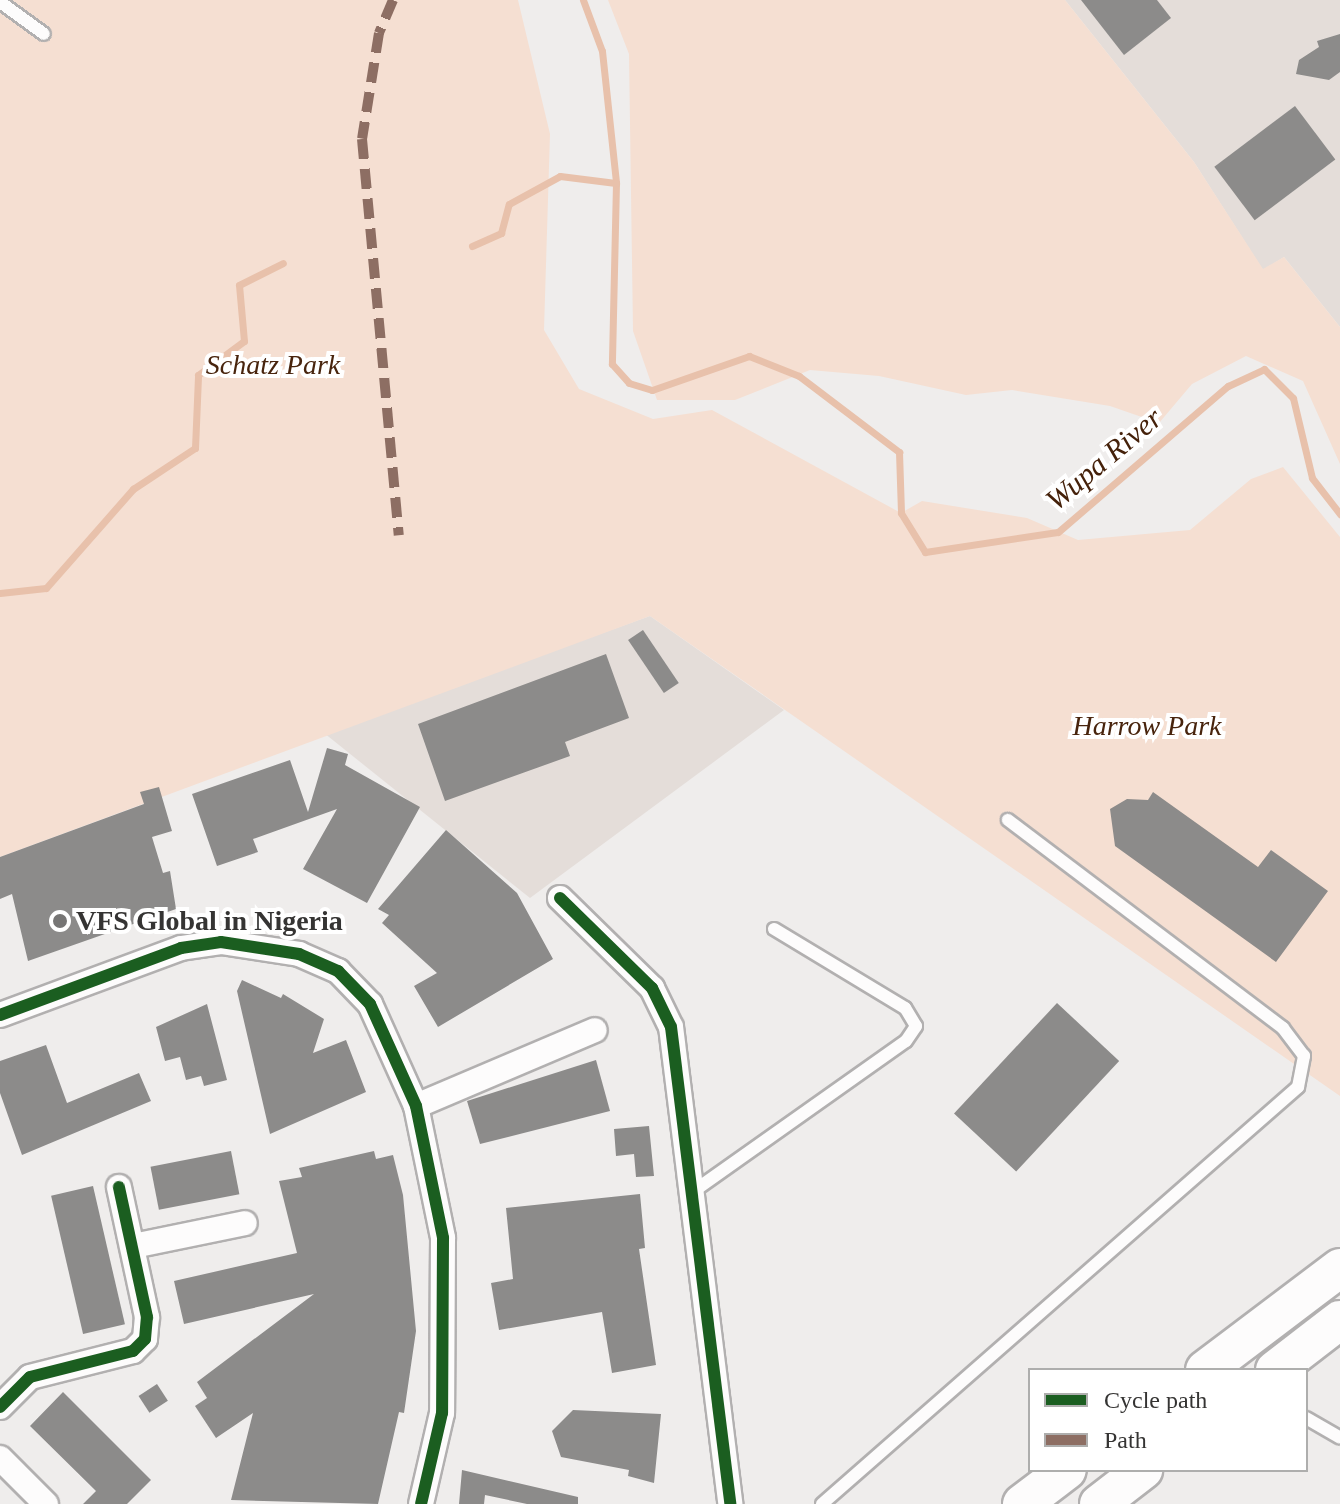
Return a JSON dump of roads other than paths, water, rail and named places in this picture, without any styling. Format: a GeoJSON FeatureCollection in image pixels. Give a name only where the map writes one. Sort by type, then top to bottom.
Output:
{"type":"FeatureCollection","features":[{"type":"Feature","properties":{"kind":"main road"},"geometry":{"type":"LineString","coordinates":[[1208,1368],[1340,1268]]}},
{"type":"Feature","properties":{"kind":"main road"},"geometry":{"type":"LineString","coordinates":[[1278,1368],[1340,1320]]}},
{"type":"Feature","properties":{"kind":"main road"},"geometry":{"type":"LineString","coordinates":[[1022,1504],[1064,1472]]}},
{"type":"Feature","properties":{"kind":"main road"},"geometry":{"type":"LineString","coordinates":[[1099,1504],[1140,1472]]}},
{"type":"Feature","properties":{"kind":"street"},"geometry":{"type":"LineString","coordinates":[[560,898],[652,988],[671,1027],[730,1504]]}},
{"type":"Feature","properties":{"kind":"street"},"geometry":{"type":"LineString","coordinates":[[0,1014],[181,948],[260,944],[338,971],[370,1004],[416,1106],[443,1238],[447,1317],[442,1413],[421,1504]]}},
{"type":"Feature","properties":{"kind":"street"},"geometry":{"type":"LineString","coordinates":[[416,1106],[595,1030]]}},
{"type":"Feature","properties":{"kind":"street"},"geometry":{"type":"LineString","coordinates":[[0,1407],[30,1377],[133,1351],[145,1339],[147,1317],[119,1187]]}},
{"type":"Feature","properties":{"kind":"street"},"geometry":{"type":"LineString","coordinates":[[133,1246],[245,1223]]}},
{"type":"Feature","properties":{"kind":"street"},"geometry":{"type":"LineString","coordinates":[[0,1458],[46,1504]]}},
{"type":"Feature","properties":{"kind":"lane"},"geometry":{"type":"LineString","coordinates":[[0,2],[44,34]]}},
{"type":"Feature","properties":{"kind":"lane"},"geometry":{"type":"LineString","coordinates":[[822,1504],[1298,1087],[1304,1056],[1283,1028],[1008,820]]}},
{"type":"Feature","properties":{"kind":"lane"},"geometry":{"type":"LineString","coordinates":[[691,1193],[906,1041],[916,1026],[905,1008],[774,929]]}},
{"type":"Feature","properties":{"kind":"lane"},"geometry":{"type":"LineString","coordinates":[[1308,1419],[1340,1438]]}},
{"type":"Feature","properties":{"kind":"waterway","name":"Wupa River"},"geometry":{"type":"LineString","coordinates":[[583,0],[602,51],[616,183],[612,364],[629,383],[652,390],[749,356],[799,376],[899,452],[901,513],[925,552],[1058,532],[1228,386],[1264,369],[1293,398],[1312,478],[1340,514]]}},
{"type":"Feature","properties":{"kind":"waterway"},"geometry":{"type":"LineString","coordinates":[[472,246],[501,233],[509,204],[560,176],[616,183]]}},
{"type":"Feature","properties":{"kind":"waterway"},"geometry":{"type":"LineString","coordinates":[[0,593],[46,588],[133,489],[195,448],[198,375],[244,341],[239,285],[283,263]]}},
{"type":"Feature","properties":{"kind":"place","name":"VFS Global in Nigeria"},"geometry":{"type":"Point","coordinates":[60,921]}},
{"type":"Feature","properties":{"kind":"park label","name":"Schatz Park"},"geometry":{"type":"Point","coordinates":[273,365]}},
{"type":"Feature","properties":{"kind":"park label","name":"Harrow Park"},"geometry":{"type":"Point","coordinates":[1147,726]}}]}
